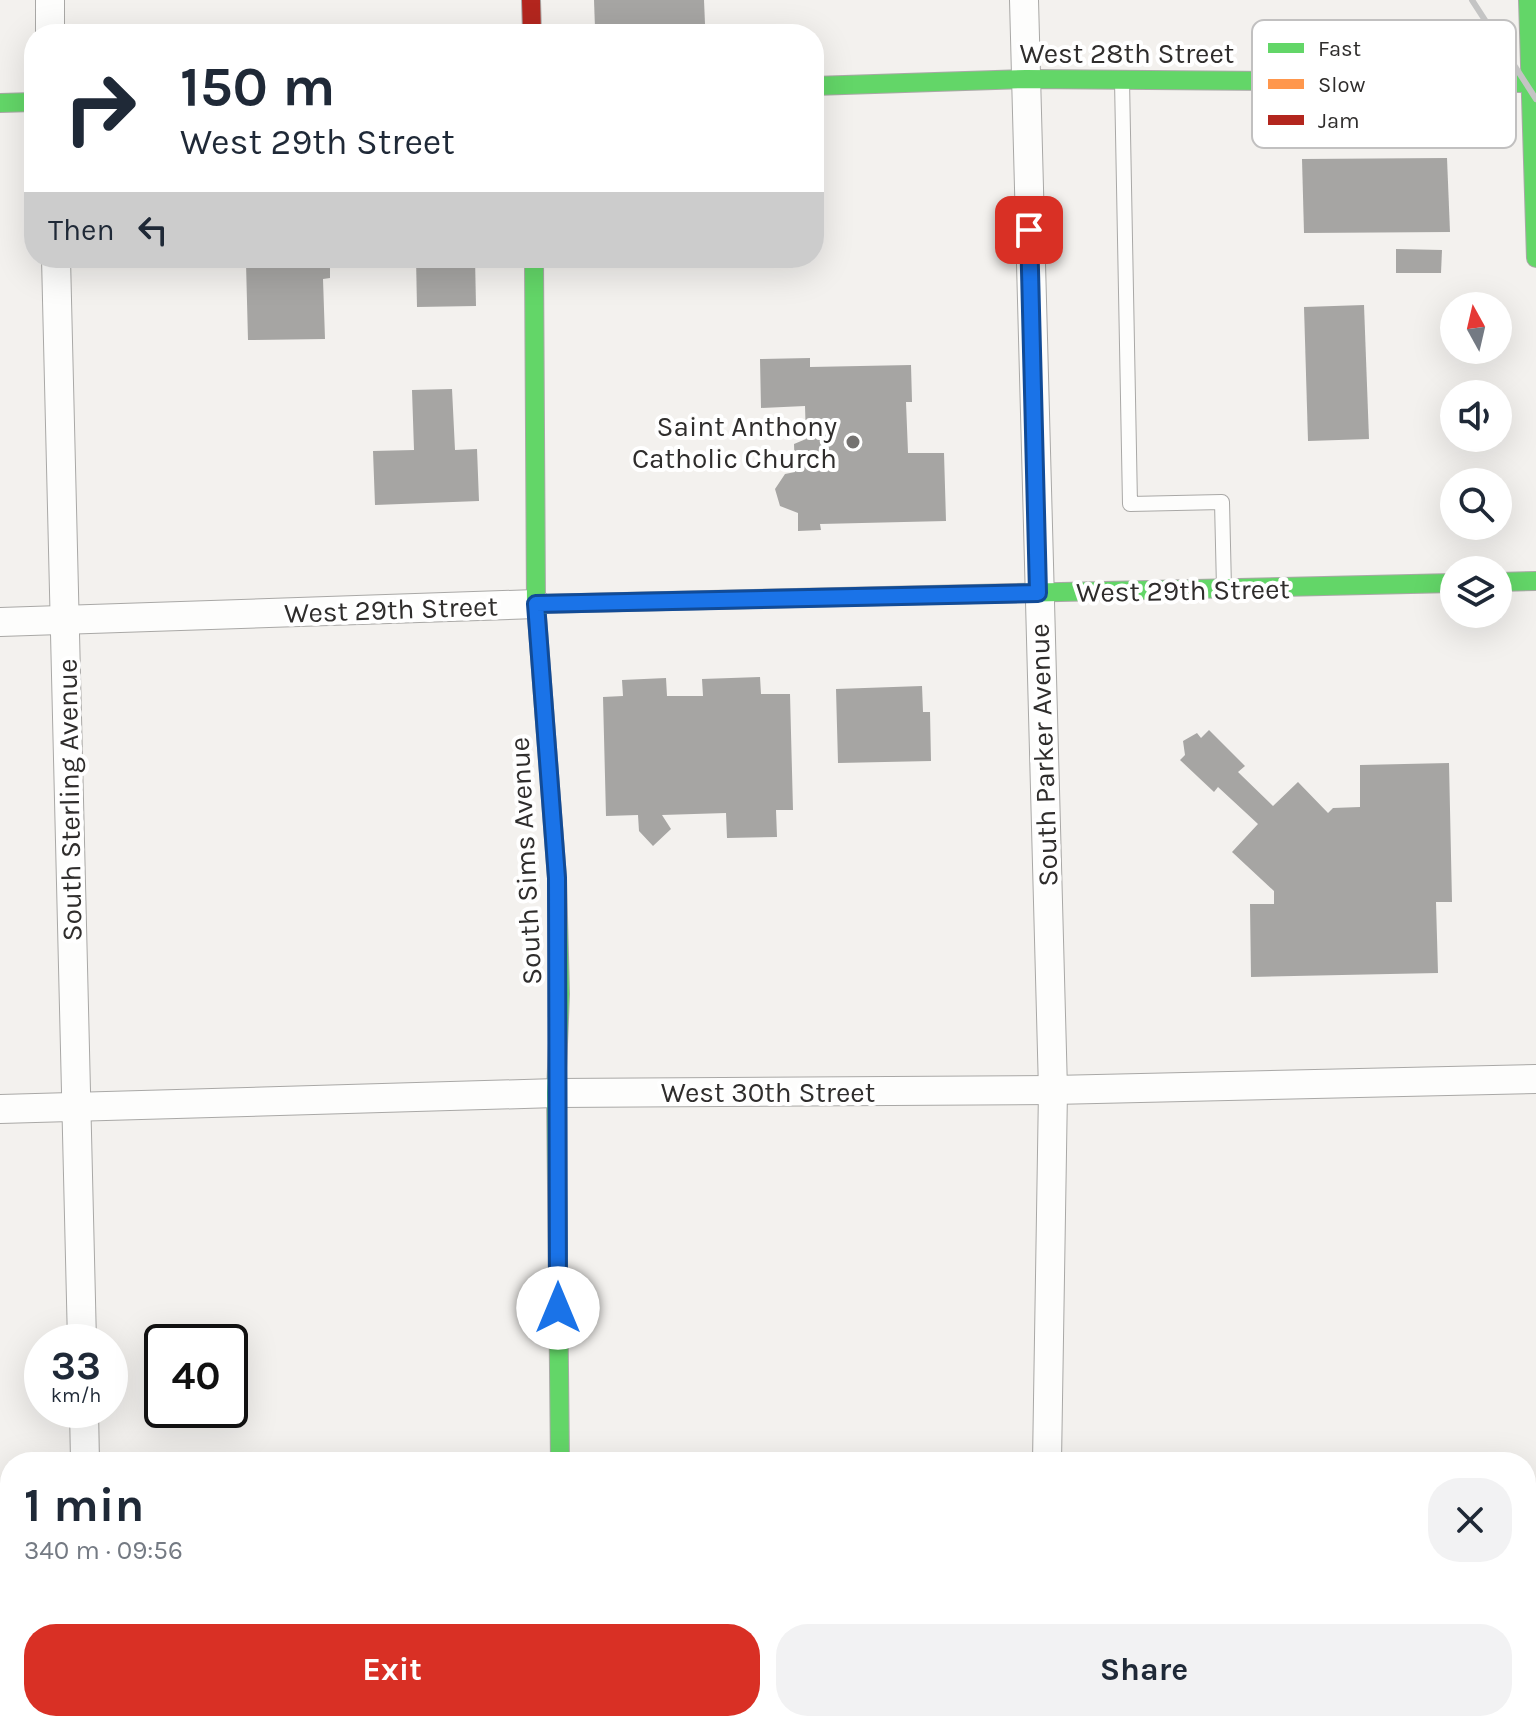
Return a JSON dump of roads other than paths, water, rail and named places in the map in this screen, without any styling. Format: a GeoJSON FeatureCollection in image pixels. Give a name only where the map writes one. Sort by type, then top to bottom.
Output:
{"type":"FeatureCollection","features":[{"type":"Feature","properties":{"kind":"street"},"geometry":{"type":"LineString","coordinates":[[50,0],[50,24]]}},
{"type":"Feature","properties":{"kind":"street"},"geometry":{"type":"LineString","coordinates":[[531,0],[532,24]]}},
{"type":"Feature","properties":{"kind":"street","name":"South Parker Avenue"},"geometry":{"type":"LineString","coordinates":[[1024,0],[1053,1090],[1047,1452]]}},
{"type":"Feature","properties":{"kind":"street"},"geometry":{"type":"LineString","coordinates":[[1528,0],[1536,258]]}},
{"type":"Feature","properties":{"kind":"street","name":"West 28th Street"},"geometry":{"type":"LineString","coordinates":[[824,86],[1026,79],[1252,81]]}},
{"type":"Feature","properties":{"kind":"street"},"geometry":{"type":"LineString","coordinates":[[0,103],[24,102]]}},
{"type":"Feature","properties":{"kind":"street","name":"South Sterling Avenue"},"geometry":{"type":"LineString","coordinates":[[56,268],[82,1324]]}},
{"type":"Feature","properties":{"kind":"street","name":"South Sims Avenue"},"geometry":{"type":"LineString","coordinates":[[534,268],[536,604],[557,878],[560,994],[556,1093],[560,1452]]}},
{"type":"Feature","properties":{"kind":"street"},"geometry":{"type":"LineString","coordinates":[[1512,582],[1536,581]]}},
{"type":"Feature","properties":{"kind":"street","name":"West 29th Street"},"geometry":{"type":"LineString","coordinates":[[0,622],[536,604],[1440,583]]}},
{"type":"Feature","properties":{"kind":"street","name":"West 30th Street"},"geometry":{"type":"LineString","coordinates":[[0,1109],[556,1093],[1053,1090],[1536,1079]]}},
{"type":"Feature","properties":{"kind":"street"},"geometry":{"type":"LineString","coordinates":[[84,1428],[85,1452]]}},
{"type":"Feature","properties":{"kind":"lane"},"geometry":{"type":"LineString","coordinates":[[1122,80],[1130,504],[1222,502],[1224,589]]}},
{"type":"Feature","properties":{"kind":"railway"},"geometry":{"type":"LineString","coordinates":[[1472,0],[1485,20]]}},
{"type":"Feature","properties":{"kind":"railway"},"geometry":{"type":"LineString","coordinates":[[1516,68],[1536,99]]}},
{"type":"Feature","properties":{"kind":"place","name":"Saint Anthony Catholic Church"},"geometry":{"type":"Point","coordinates":[853,442]}}]}
